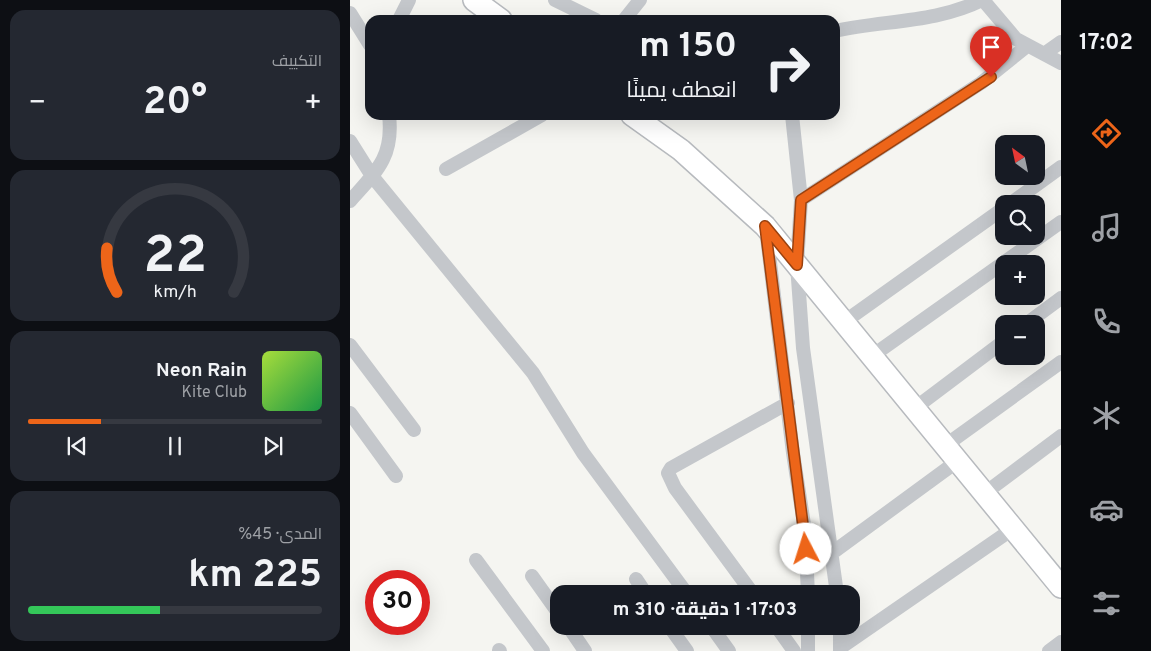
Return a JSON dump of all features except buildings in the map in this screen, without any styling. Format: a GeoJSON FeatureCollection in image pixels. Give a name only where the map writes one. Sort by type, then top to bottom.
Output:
{"type":"FeatureCollection","features":[{"type":"Feature","properties":{"kind":"main road"},"geometry":{"type":"LineString","coordinates":[[474,0],[494,15]]}},
{"type":"Feature","properties":{"kind":"main road"},"geometry":{"type":"LineString","coordinates":[[639,120],[681,150],[765,226],[1061,587]]}},
{"type":"Feature","properties":{"kind":"street"},"geometry":{"type":"LineString","coordinates":[[402,15],[409,0]]}},
{"type":"Feature","properties":{"kind":"street"},"geometry":{"type":"LineString","coordinates":[[555,0],[586,15]]}},
{"type":"Feature","properties":{"kind":"street"},"geometry":{"type":"LineString","coordinates":[[628,15],[640,0]]}},
{"type":"Feature","properties":{"kind":"street"},"geometry":{"type":"LineString","coordinates":[[840,30],[904,22],[956,11],[982,0],[1016,39],[1061,63]]}},
{"type":"Feature","properties":{"kind":"street"},"geometry":{"type":"LineString","coordinates":[[350,13],[365,37]]}},
{"type":"Feature","properties":{"kind":"street"},"geometry":{"type":"LineString","coordinates":[[1044,54],[1061,42]]}},
{"type":"Feature","properties":{"kind":"street"},"geometry":{"type":"LineString","coordinates":[[801,200],[981,83],[1027,46]]}},
{"type":"Feature","properties":{"kind":"street"},"geometry":{"type":"LineString","coordinates":[[350,201],[384,161],[389,148],[391,133],[390,120]]}},
{"type":"Feature","properties":{"kind":"street"},"geometry":{"type":"LineString","coordinates":[[446,169],[533,120]]}},
{"type":"Feature","properties":{"kind":"street"},"geometry":{"type":"LineString","coordinates":[[793,120],[801,200],[797,265],[803,348],[836,585]]}},
{"type":"Feature","properties":{"kind":"street"},"geometry":{"type":"LineString","coordinates":[[350,141],[372,176],[533,373],[584,453],[680,585]]}},
{"type":"Feature","properties":{"kind":"street"},"geometry":{"type":"LineString","coordinates":[[1023,195],[1061,168]]}},
{"type":"Feature","properties":{"kind":"street"},"geometry":{"type":"LineString","coordinates":[[844,322],[995,214]]}},
{"type":"Feature","properties":{"kind":"street"},"geometry":{"type":"LineString","coordinates":[[872,356],[1061,222]]}},
{"type":"Feature","properties":{"kind":"street"},"geometry":{"type":"LineString","coordinates":[[765,226],[805,531],[808,585]]}},
{"type":"Feature","properties":{"kind":"street"},"geometry":{"type":"LineString","coordinates":[[1038,315],[1061,298]]}},
{"type":"Feature","properties":{"kind":"street"},"geometry":{"type":"LineString","coordinates":[[350,345],[414,430]]}},
{"type":"Feature","properties":{"kind":"street"},"geometry":{"type":"LineString","coordinates":[[915,408],[995,348]]}},
{"type":"Feature","properties":{"kind":"street"},"geometry":{"type":"LineString","coordinates":[[832,553],[1061,362]]}},
{"type":"Feature","properties":{"kind":"street"},"geometry":{"type":"LineString","coordinates":[[745,585],[675,488],[668,473],[671,468],[788,403]]}},
{"type":"Feature","properties":{"kind":"street"},"geometry":{"type":"LineString","coordinates":[[350,413],[396,476]]}},
{"type":"Feature","properties":{"kind":"street"},"geometry":{"type":"LineString","coordinates":[[985,493],[1061,436]]}},
{"type":"Feature","properties":{"kind":"street"},"geometry":{"type":"LineString","coordinates":[[840,649],[1014,528]]}},
{"type":"Feature","properties":{"kind":"street"},"geometry":{"type":"LineString","coordinates":[[476,560],[543,651]]}},
{"type":"Feature","properties":{"kind":"street"},"geometry":{"type":"LineString","coordinates":[[532,576],[550,601]]}},
{"type":"Feature","properties":{"kind":"street"},"geometry":{"type":"LineString","coordinates":[[636,579],[640,585]]}},
{"type":"Feature","properties":{"kind":"street"},"geometry":{"type":"LineString","coordinates":[[574,635],[585,651]]}},
{"type":"Feature","properties":{"kind":"street"},"geometry":{"type":"LineString","coordinates":[[675,635],[687,651]]}},
{"type":"Feature","properties":{"kind":"street"},"geometry":{"type":"LineString","coordinates":[[718,635],[730,651]]}},
{"type":"Feature","properties":{"kind":"street"},"geometry":{"type":"LineString","coordinates":[[782,635],[794,651]]}},
{"type":"Feature","properties":{"kind":"street"},"geometry":{"type":"LineString","coordinates":[[808,635],[808,651]]}},
{"type":"Feature","properties":{"kind":"street"},"geometry":{"type":"LineString","coordinates":[[840,635],[840,649]]}},
{"type":"Feature","properties":{"kind":"street"},"geometry":{"type":"LineString","coordinates":[[1048,651],[1061,642]]}},
{"type":"Feature","properties":{"kind":"route"},"geometry":{"type":"LineString","coordinates":[[806,549],[765,226],[797,265],[801,200],[991,77]]}}]}
